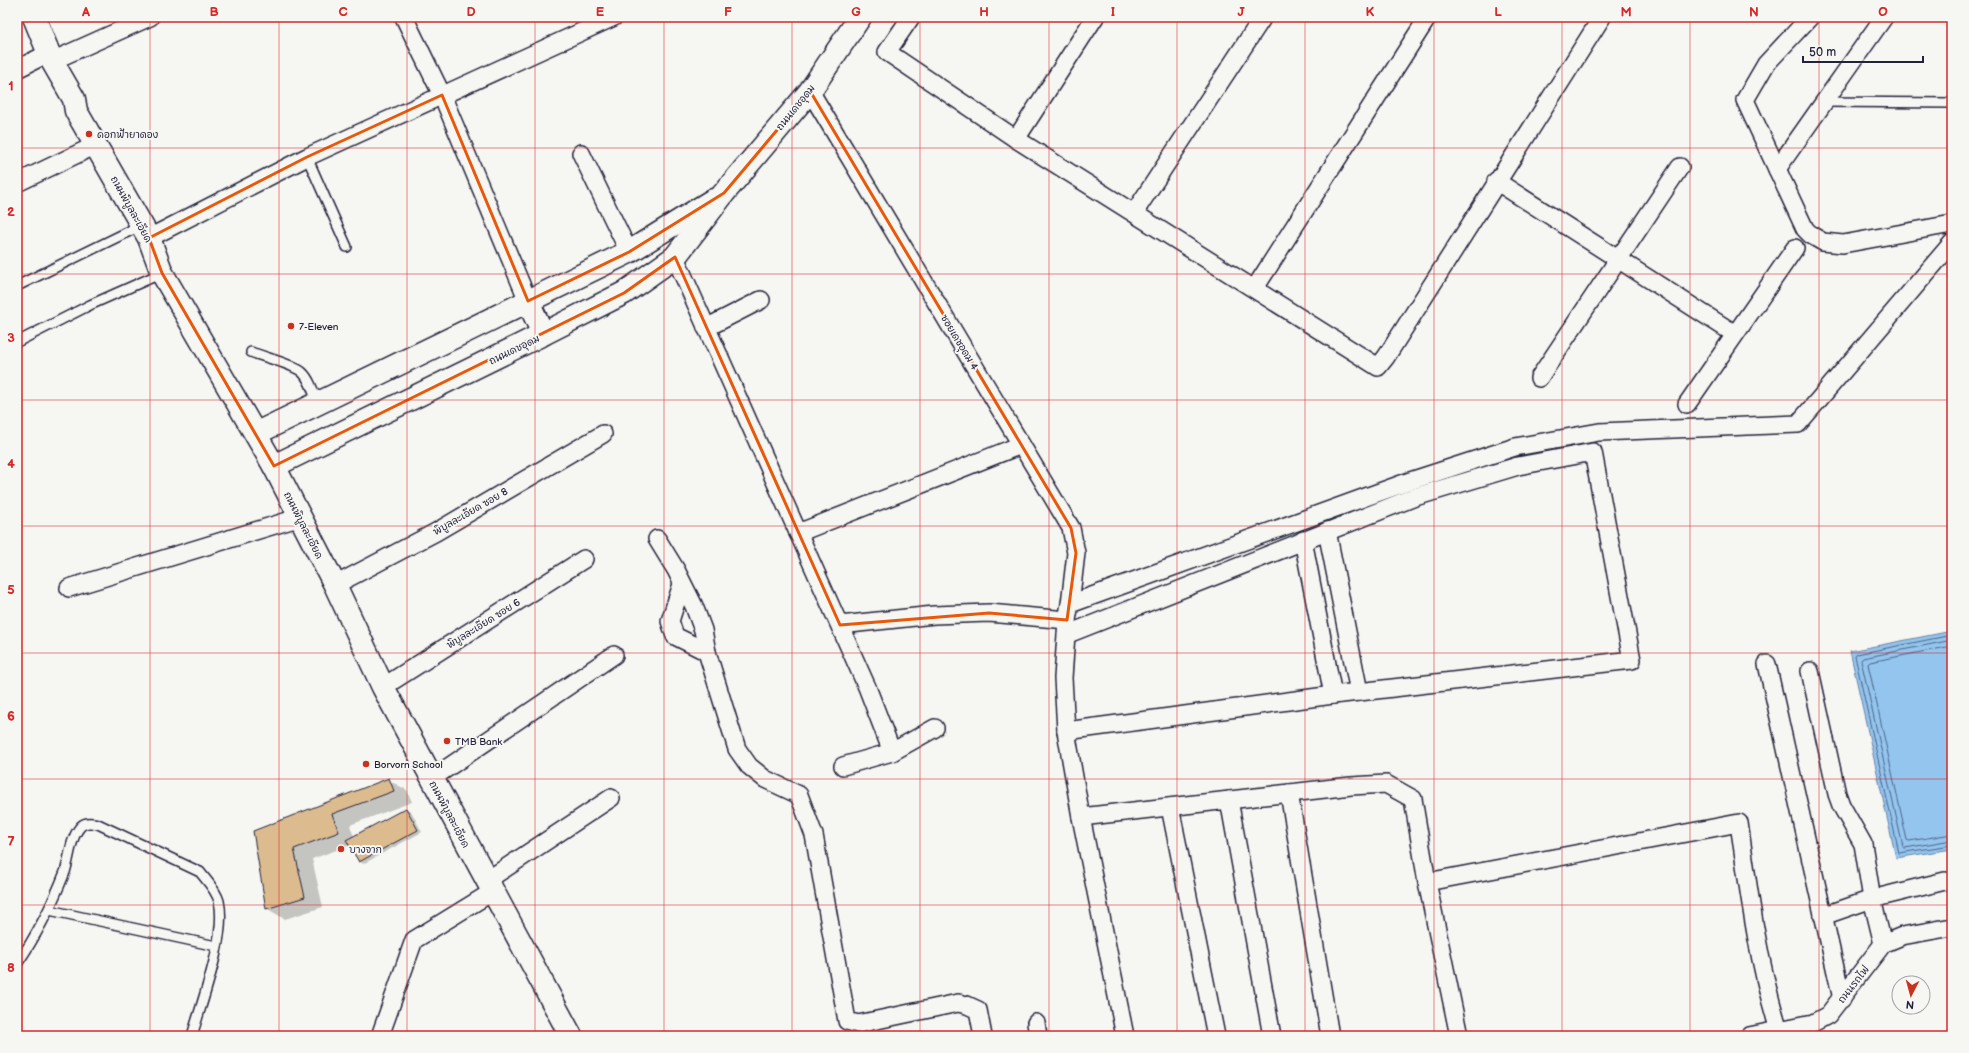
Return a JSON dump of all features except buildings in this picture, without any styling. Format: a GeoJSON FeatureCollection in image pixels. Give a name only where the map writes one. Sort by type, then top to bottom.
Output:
{"type":"FeatureCollection","features":[{"type":"Feature","properties":{"kind":"main road","name":"ถนนพิบูลละเอียด"},"geometry":{"type":"LineString","coordinates":[[34,17],[50,57],[74,99],[76,111],[146,231],[162,273],[257,433],[335,585],[383,687],[489,887],[571,1036]]}},
{"type":"Feature","properties":{"kind":"main road","name":"ถนนเดชอุดม"},"geometry":{"type":"LineString","coordinates":[[274,466],[624,293],[675,257],[724,193],[810,91],[860,17]]}},
{"type":"Feature","properties":{"kind":"main road","name":"ถนนเดชอุดม"},"geometry":{"type":"LineString","coordinates":[[257,433],[629,252],[724,193]]}},
{"type":"Feature","properties":{"kind":"main road"},"geometry":{"type":"LineString","coordinates":[[528,301],[543,334]]}},
{"type":"Feature","properties":{"kind":"street"},"geometry":{"type":"LineString","coordinates":[[17,69],[150,17]]}},
{"type":"Feature","properties":{"kind":"street"},"geometry":{"type":"LineString","coordinates":[[404,17],[442,95],[528,301]]}},
{"type":"Feature","properties":{"kind":"street"},"geometry":{"type":"LineString","coordinates":[[146,231],[614,17]]}},
{"type":"Feature","properties":{"kind":"street"},"geometry":{"type":"LineString","coordinates":[[911,17],[887,52],[1016,139],[1255,288],[1378,367],[1391,350],[1496,181],[1602,17]]}},
{"type":"Feature","properties":{"kind":"street"},"geometry":{"type":"LineString","coordinates":[[1016,139],[1095,17]]}},
{"type":"Feature","properties":{"kind":"street"},"geometry":{"type":"LineString","coordinates":[[1134,213],[1263,17]]}},
{"type":"Feature","properties":{"kind":"street"},"geometry":{"type":"LineString","coordinates":[[1255,288],[1428,17]]}},
{"type":"Feature","properties":{"kind":"street"},"geometry":{"type":"LineString","coordinates":[[1810,17],[1766,64],[1745,100],[1805,229],[1811,235],[1823,242],[1842,244],[1952,224]]}},
{"type":"Feature","properties":{"kind":"street"},"geometry":{"type":"LineString","coordinates":[[1777,169],[1884,17]]}},
{"type":"Feature","properties":{"kind":"street","name":"ซอยเดชอุดม 4"},"geometry":{"type":"LineString","coordinates":[[810,91],[1071,528],[1076,553],[1063,678],[1066,731],[1081,817],[1126,1036]]}},
{"type":"Feature","properties":{"kind":"street"},"geometry":{"type":"LineString","coordinates":[[17,183],[96,145]]}},
{"type":"Feature","properties":{"kind":"street"},"geometry":{"type":"LineString","coordinates":[[581,153],[629,252]]}},
{"type":"Feature","properties":{"kind":"street"},"geometry":{"type":"LineString","coordinates":[[1539,378],[1680,168]]}},
{"type":"Feature","properties":{"kind":"street"},"geometry":{"type":"LineString","coordinates":[[1496,181],[1620,259],[1734,334]]}},
{"type":"Feature","properties":{"kind":"street"},"geometry":{"type":"LineString","coordinates":[[1068,619],[1410,481],[1515,447],[1599,432],[1798,424],[1952,243]]}},
{"type":"Feature","properties":{"kind":"street"},"geometry":{"type":"LineString","coordinates":[[1687,404],[1704,381],[1734,334],[1795,248]]}},
{"type":"Feature","properties":{"kind":"street"},"geometry":{"type":"LineString","coordinates":[[675,257],[840,625],[867,687],[892,752]]}},
{"type":"Feature","properties":{"kind":"street"},"geometry":{"type":"LineString","coordinates":[[706,328],[761,300]]}},
{"type":"Feature","properties":{"kind":"street","name":"พิบูลละเอียด ซอย 8"},"geometry":{"type":"LineString","coordinates":[[335,585],[436,532],[603,434]]}},
{"type":"Feature","properties":{"kind":"street"},"geometry":{"type":"LineString","coordinates":[[798,534],[1021,445]]}},
{"type":"Feature","properties":{"kind":"street"},"geometry":{"type":"LineString","coordinates":[[840,625],[934,615],[989,613],[1068,619],[1303,540],[1415,497],[1518,466],[1593,452],[1632,660],[1334,695],[1066,731]]}},
{"type":"Feature","properties":{"kind":"street"},"geometry":{"type":"LineString","coordinates":[[69,588],[300,517]]}},
{"type":"Feature","properties":{"kind":"street"},"geometry":{"type":"LineString","coordinates":[[1327,531],[1359,692]]}},
{"type":"Feature","properties":{"kind":"street"},"geometry":{"type":"LineString","coordinates":[[657,539],[676,570],[694,606],[703,630],[707,652],[737,749],[749,766],[765,779],[799,795],[814,835],[847,1021],[858,1024],[958,1003],[978,1010],[983,1036]]}},
{"type":"Feature","properties":{"kind":"street"},"geometry":{"type":"LineString","coordinates":[[1303,540],[1334,695]]}},
{"type":"Feature","properties":{"kind":"street","name":"พิบูลละเอียด ซอย 6"},"geometry":{"type":"LineString","coordinates":[[383,687],[584,559]]}},
{"type":"Feature","properties":{"kind":"street"},"geometry":{"type":"LineString","coordinates":[[682,584],[670,621],[675,636],[707,652]]}},
{"type":"Feature","properties":{"kind":"street"},"geometry":{"type":"LineString","coordinates":[[431,779],[614,655]]}},
{"type":"Feature","properties":{"kind":"street"},"geometry":{"type":"LineString","coordinates":[[1767,664],[1842,999]]}},
{"type":"Feature","properties":{"kind":"street"},"geometry":{"type":"LineString","coordinates":[[1810,671],[1837,794],[1841,806],[1863,844],[1872,899],[1883,944],[1902,936],[1952,927]]}},
{"type":"Feature","properties":{"kind":"street"},"geometry":{"type":"LineString","coordinates":[[843,766],[892,752],[935,728]]}},
{"type":"Feature","properties":{"kind":"street"},"geometry":{"type":"LineString","coordinates":[[1081,817],[1350,786],[1386,784],[1413,799],[1427,882],[1460,1036]]}},
{"type":"Feature","properties":{"kind":"street"},"geometry":{"type":"LineString","coordinates":[[1289,793],[1330,1036]]}},
{"type":"Feature","properties":{"kind":"street"},"geometry":{"type":"LineString","coordinates":[[380,1036],[414,940],[611,798]]}},
{"type":"Feature","properties":{"kind":"street"},"geometry":{"type":"LineString","coordinates":[[1229,800],[1272,1036]]}},
{"type":"Feature","properties":{"kind":"street"},"geometry":{"type":"LineString","coordinates":[[1170,807],[1216,1036]]}},
{"type":"Feature","properties":{"kind":"street"},"geometry":{"type":"LineString","coordinates":[[1427,882],[1739,823],[1766,990],[1779,1030]]}},
{"type":"Feature","properties":{"kind":"street"},"geometry":{"type":"LineString","coordinates":[[1823,916],[1872,899],[1945,881]]}},
{"type":"Feature","properties":{"kind":"street","name":"ถนนรถไฟ"},"geometry":{"type":"LineString","coordinates":[[1749,1036],[1813,1023],[1828,1015],[1842,999],[1883,944]]}},
{"type":"Feature","properties":{"kind":"lane"},"geometry":{"type":"LineString","coordinates":[[1824,102],[1952,103]]}},
{"type":"Feature","properties":{"kind":"lane"},"geometry":{"type":"LineString","coordinates":[[307,157],[347,247]]}},
{"type":"Feature","properties":{"kind":"lane"},"geometry":{"type":"LineString","coordinates":[[17,286],[146,231]]}},
{"type":"Feature","properties":{"kind":"lane"},"geometry":{"type":"LineString","coordinates":[[17,342],[90,305],[162,273]]}},
{"type":"Feature","properties":{"kind":"lane"},"geometry":{"type":"LineString","coordinates":[[251,352],[295,367],[303,372],[310,384],[317,403]]}},
{"type":"Feature","properties":{"kind":"lane"},"geometry":{"type":"LineString","coordinates":[[17,964],[34,939],[49,910],[66,870],[74,836],[82,825],[88,823],[98,824],[200,872],[212,886],[218,899],[221,917],[211,973],[192,1036]]}},
{"type":"Feature","properties":{"kind":"lane"},"geometry":{"type":"LineString","coordinates":[[49,910],[216,946]]}},
{"type":"Feature","properties":{"kind":"highlighted area"},"geometry":{"type":"Polygon","coordinates":[[[810,91],[1071,528],[1076,553],[1067,620],[989,613],[840,625],[675,257],[624,293],[274,466],[162,273],[149,238],[307,157],[442,95],[528,301],[629,252],[724,193],[810,91]]]}},
{"type":"Feature","properties":{"kind":"water"},"geometry":{"type":"Polygon","coordinates":[[[1952,631],[1952,849],[1896,858],[1850,651],[1952,631]]]}},
{"type":"Feature","properties":{"kind":"place","name":"ดอกฟ้ายาดอง"},"geometry":{"type":"Point","coordinates":[89,134]}},
{"type":"Feature","properties":{"kind":"place","name":"7-Eleven"},"geometry":{"type":"Point","coordinates":[291,326]}},
{"type":"Feature","properties":{"kind":"place","name":"TMB Bank"},"geometry":{"type":"Point","coordinates":[447,741]}},
{"type":"Feature","properties":{"kind":"place","name":"Borvorn School"},"geometry":{"type":"Point","coordinates":[366,764]}},
{"type":"Feature","properties":{"kind":"place","name":"บางจาก"},"geometry":{"type":"Point","coordinates":[341,849]}}]}
